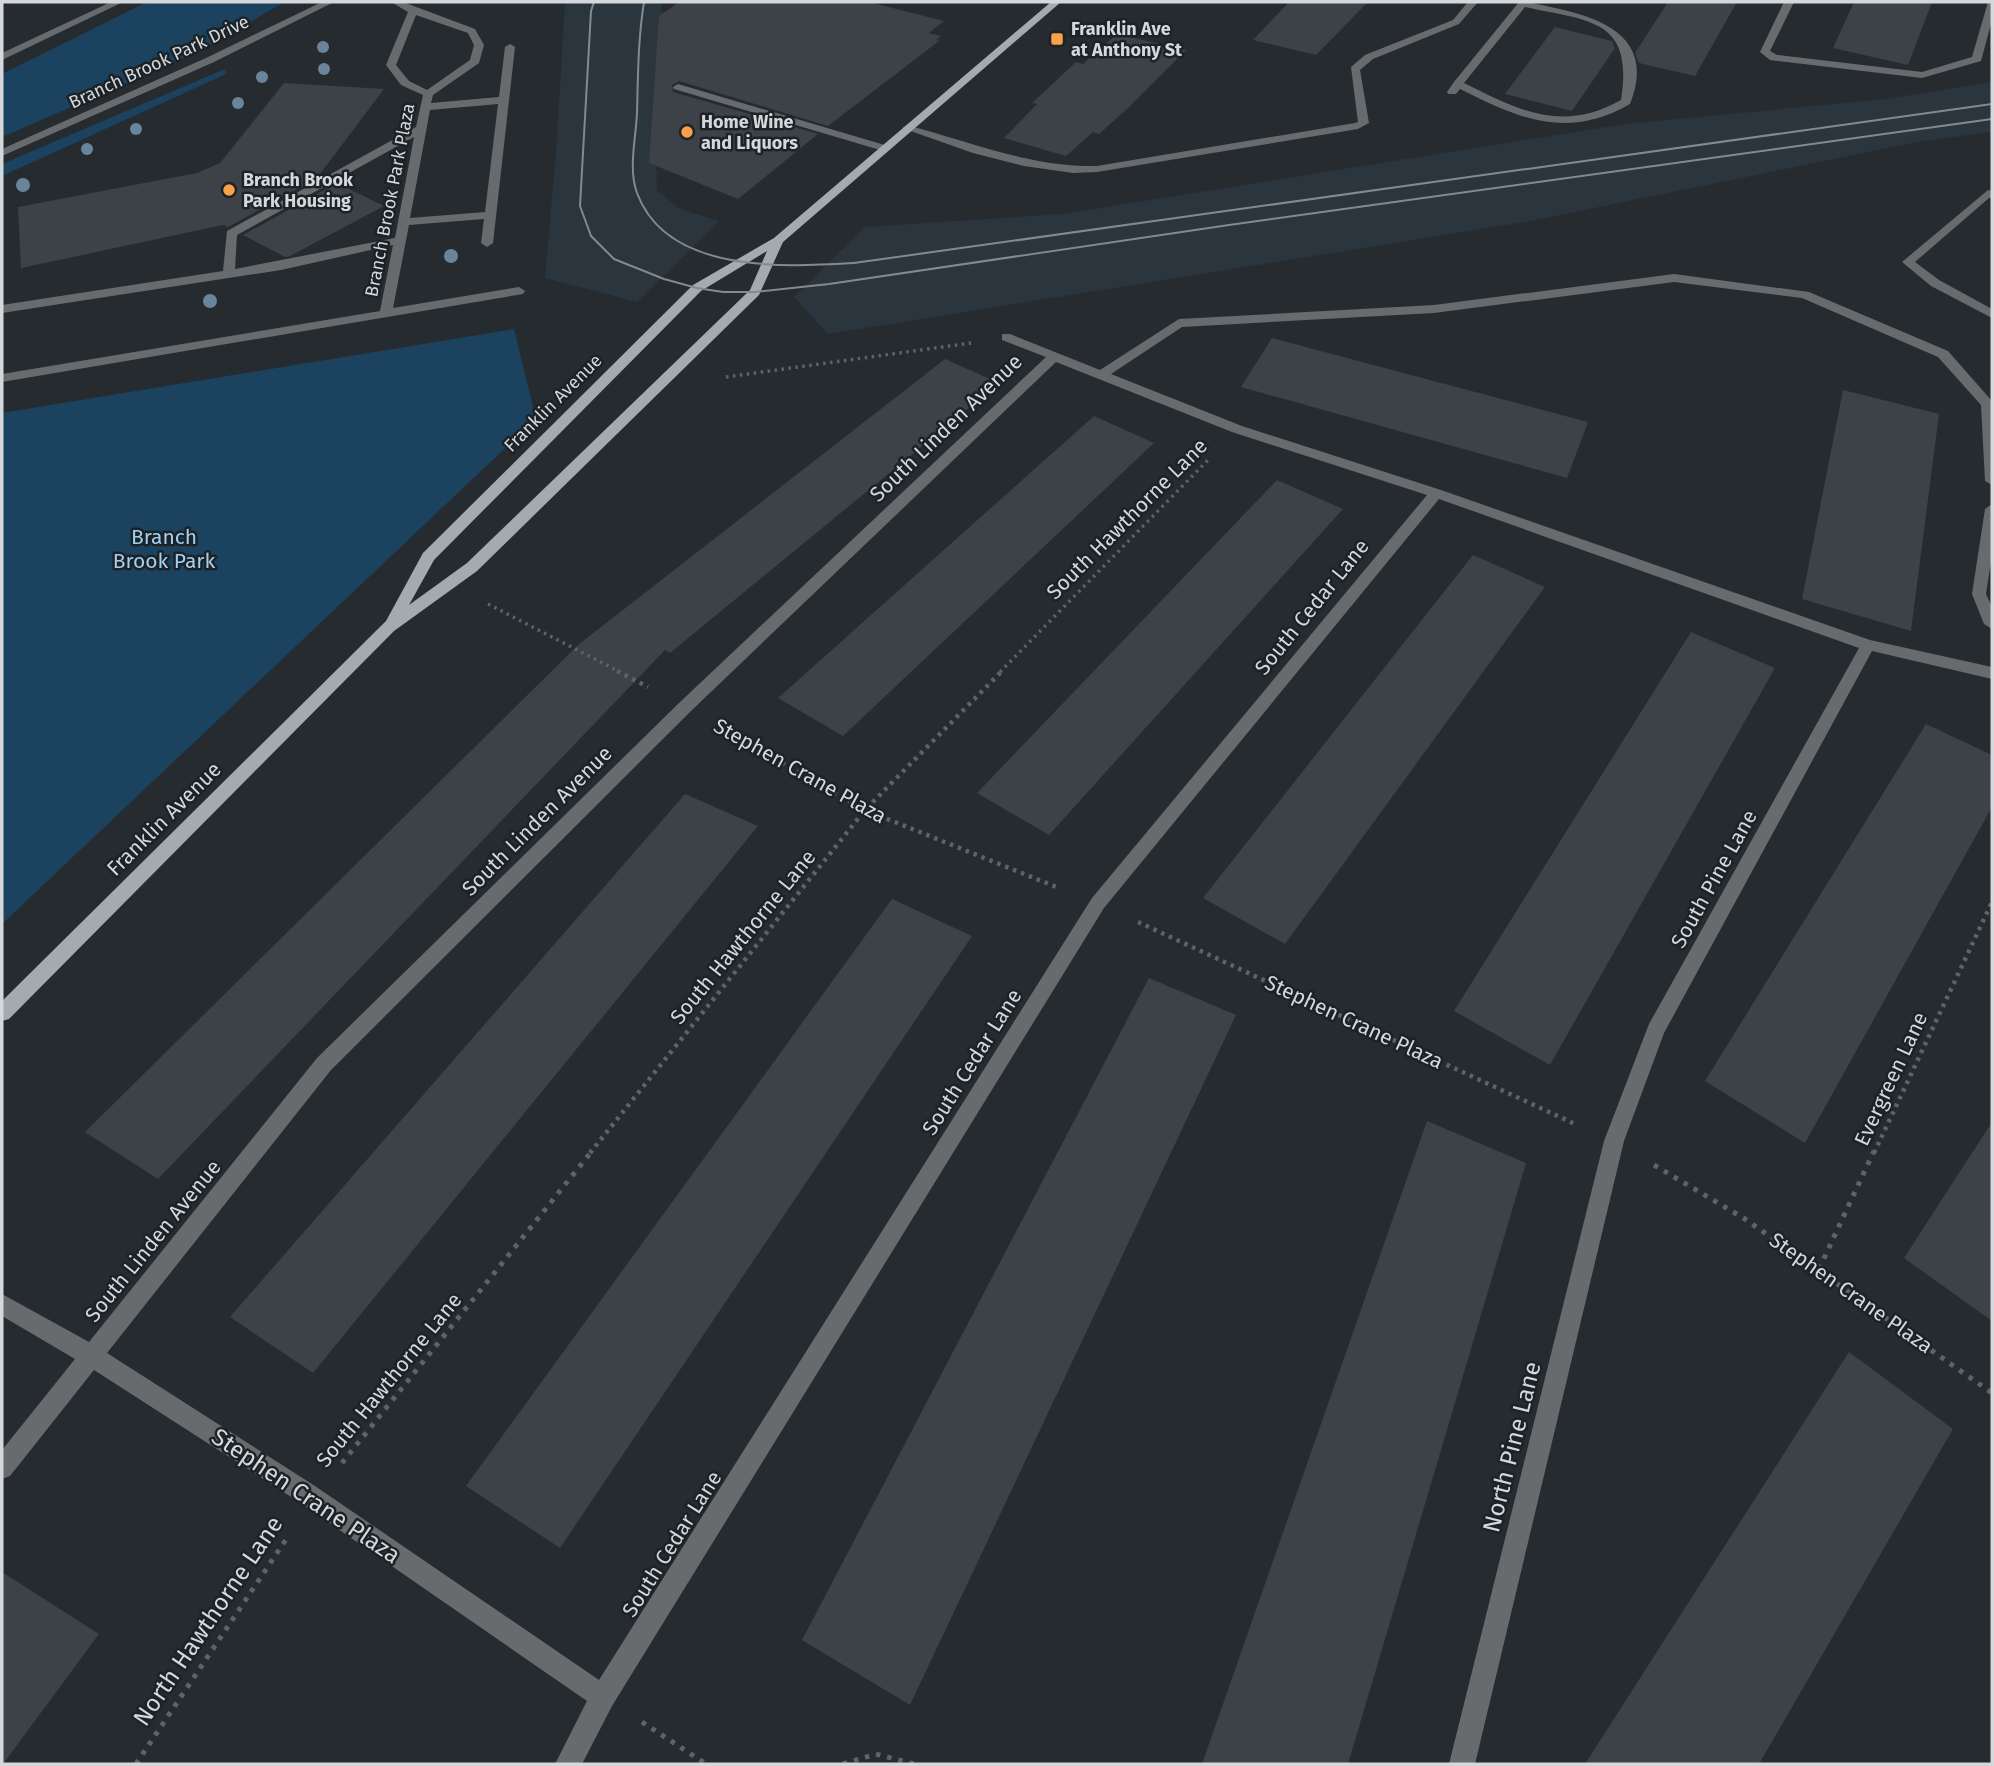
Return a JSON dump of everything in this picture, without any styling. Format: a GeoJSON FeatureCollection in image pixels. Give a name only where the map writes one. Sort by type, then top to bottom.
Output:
{"type":"FeatureCollection","features":[{"type":"Feature","properties":{"kind":"main road","name":"Franklin Avenue"},"geometry":{"type":"LineString","coordinates":[[389,626],[429,557],[697,288],[778,240],[1055,2]]}},
{"type":"Feature","properties":{"kind":"main road","name":"Franklin Avenue"},"geometry":{"type":"LineString","coordinates":[[2,1013],[389,626],[472,567],[755,292],[778,240]]}},
{"type":"Feature","properties":{"kind":"street"},"geometry":{"type":"LineString","coordinates":[[2,57],[118,2]]}},
{"type":"Feature","properties":{"kind":"street","name":"Branch Brook Park Drive"},"geometry":{"type":"LineString","coordinates":[[2,152],[210,60],[329,2]]}},
{"type":"Feature","properties":{"kind":"street","name":"Branch Brook Park Plaza"},"geometry":{"type":"LineString","coordinates":[[386,313],[427,101],[475,61],[479,45],[472,32],[412,11],[396,2]]}},
{"type":"Feature","properties":{"kind":"street"},"geometry":{"type":"LineString","coordinates":[[907,128],[1038,166],[1070,171],[1097,169],[1358,126],[1364,123],[1355,69],[1360,63],[1455,22],[1473,2]]}},
{"type":"Feature","properties":{"kind":"street"},"geometry":{"type":"LineString","coordinates":[[1788,2],[1765,52],[1774,58],[1922,75],[1977,59],[1992,3]]}},
{"type":"Feature","properties":{"kind":"street"},"geometry":{"type":"LineString","coordinates":[[1523,3],[1597,20],[1615,30],[1623,39],[1632,82],[1626,102],[1596,118],[1573,120],[1534,116],[1455,88],[1523,3]]}},
{"type":"Feature","properties":{"kind":"street","name":"Branch Brook Park Plaza"},"geometry":{"type":"LineString","coordinates":[[412,11],[391,65],[405,83],[427,101]]}},
{"type":"Feature","properties":{"kind":"street"},"geometry":{"type":"LineString","coordinates":[[487,243],[510,47]]}},
{"type":"Feature","properties":{"kind":"street"},"geometry":{"type":"LineString","coordinates":[[678,88],[884,148]]}},
{"type":"Feature","properties":{"kind":"street"},"geometry":{"type":"LineString","coordinates":[[427,101],[503,100]]}},
{"type":"Feature","properties":{"kind":"street"},"geometry":{"type":"LineString","coordinates":[[229,274],[231,233],[421,129]]}},
{"type":"Feature","properties":{"kind":"street"},"geometry":{"type":"LineString","coordinates":[[1992,195],[1988,194],[1908,262],[1935,283],[1992,314]]}},
{"type":"Feature","properties":{"kind":"street"},"geometry":{"type":"LineString","coordinates":[[404,222],[491,215]]}},
{"type":"Feature","properties":{"kind":"street"},"geometry":{"type":"LineString","coordinates":[[2,309],[281,266],[400,240]]}},
{"type":"Feature","properties":{"kind":"street"},"geometry":{"type":"LineString","coordinates":[[1103,374],[1179,323],[1434,309],[1674,278],[1805,295],[1944,354],[1988,404],[1992,481]]}},
{"type":"Feature","properties":{"kind":"street"},"geometry":{"type":"LineString","coordinates":[[2,378],[519,291]]}},
{"type":"Feature","properties":{"kind":"street"},"geometry":{"type":"LineString","coordinates":[[1006,337],[1237,429],[1436,493],[1868,645],[1992,673]]}},
{"type":"Feature","properties":{"kind":"street","name":"South Linden Avenue"},"geometry":{"type":"LineString","coordinates":[[2,1468],[324,1064],[685,707],[1054,357]]}},
{"type":"Feature","properties":{"kind":"street","name":"South Cedar Lane"},"geometry":{"type":"LineString","coordinates":[[568,1764],[604,1697],[1098,903],[1436,493]]}},
{"type":"Feature","properties":{"kind":"street"},"geometry":{"type":"LineString","coordinates":[[1992,509],[1979,594],[1992,624]]}},
{"type":"Feature","properties":{"kind":"street","name":"South Pine Lane"},"geometry":{"type":"LineString","coordinates":[[1614,1142],[1656,1030],[1868,645]]}},
{"type":"Feature","properties":{"kind":"street","name":"North Pine Lane"},"geometry":{"type":"LineString","coordinates":[[1462,1764],[1614,1142]]}},
{"type":"Feature","properties":{"kind":"street","name":"Stephen Crane Plaza"},"geometry":{"type":"LineString","coordinates":[[2,1304],[91,1354],[604,1697]]}},
{"type":"Feature","properties":{"kind":"path"},"geometry":{"type":"LineString","coordinates":[[658,387],[1006,337]]}},
{"type":"Feature","properties":{"kind":"path","name":"South Hawthorne Lane"},"geometry":{"type":"LineString","coordinates":[[313,1500],[865,810],[1237,429]]}},
{"type":"Feature","properties":{"kind":"path","name":"Stephen Crane Plaza"},"geometry":{"type":"LineString","coordinates":[[487,604],[685,707],[865,810],[1098,903],[1614,1142],[1745,1219],[1992,1393]]}},
{"type":"Feature","properties":{"kind":"path","name":"Evergreen Lane"},"geometry":{"type":"LineString","coordinates":[[1819,1269],[1992,902]]}},
{"type":"Feature","properties":{"kind":"path","name":"North Hawthorne Lane"},"geometry":{"type":"LineString","coordinates":[[136,1764],[313,1500]]}},
{"type":"Feature","properties":{"kind":"path"},"geometry":{"type":"LineString","coordinates":[[604,1697],[706,1764]]}},
{"type":"Feature","properties":{"kind":"path"},"geometry":{"type":"LineString","coordinates":[[843,1764],[876,1754],[914,1764]]}},
{"type":"Feature","properties":{"kind":"shaded area"},"geometry":{"type":"Polygon","coordinates":[[[565,2],[662,2],[657,190],[678,208],[719,221],[637,302],[545,278],[565,2]]]}},
{"type":"Feature","properties":{"kind":"shaded area"},"geometry":{"type":"Polygon","coordinates":[[[1992,82],[1992,132],[1922,141],[1531,221],[828,334],[794,297],[865,227],[1062,214],[1625,124],[1886,99],[1992,82]]]}},
{"type":"Feature","properties":{"kind":"green space"},"geometry":{"type":"Polygon","coordinates":[[[147,2],[284,2],[205,49],[2,137],[2,74],[147,2]]]}},
{"type":"Feature","properties":{"kind":"green space"},"geometry":{"type":"Polygon","coordinates":[[[225,69],[226,74],[2,176],[2,164],[225,69]]]}},
{"type":"Feature","properties":{"kind":"green space","name":"Branch Brook Park"},"geometry":{"type":"Polygon","coordinates":[[[514,329],[536,419],[2,924],[2,413],[514,329]]]}},
{"type":"Feature","properties":{"kind":"building"},"geometry":{"type":"Polygon","coordinates":[[[679,2],[869,2],[944,21],[929,33],[941,36],[936,40],[939,41],[828,126],[679,81],[672,85],[673,92],[818,134],[738,199],[649,163],[659,16],[679,2]]]}},
{"type":"Feature","properties":{"kind":"building"},"geometry":{"type":"Polygon","coordinates":[[[1289,2],[1368,2],[1316,55],[1253,40],[1289,2]]]}},
{"type":"Feature","properties":{"kind":"building"},"geometry":{"type":"Polygon","coordinates":[[[1668,2],[1737,2],[1695,76],[1639,63],[1635,53],[1668,2]]]}},
{"type":"Feature","properties":{"kind":"building"},"geometry":{"type":"Polygon","coordinates":[[[1854,2],[1932,2],[1908,65],[1833,48],[1854,2]]]}},
{"type":"Feature","properties":{"kind":"building"},"geometry":{"type":"Polygon","coordinates":[[[1555,27],[1612,41],[1615,48],[1572,111],[1505,94],[1555,27]]]}},
{"type":"Feature","properties":{"kind":"building"},"geometry":{"type":"Polygon","coordinates":[[[1117,34],[1186,50],[1099,134],[1093,132],[1066,156],[1004,138],[1037,104],[1032,103],[1076,62],[1083,64],[1117,34]]]}},
{"type":"Feature","properties":{"kind":"building","name":"Branch Brook Park Housing"},"geometry":{"type":"Polygon","coordinates":[[[284,83],[384,89],[320,174],[323,175],[228,227],[223,225],[21,268],[18,207],[197,173],[220,163],[284,83]]]}},
{"type":"Feature","properties":{"kind":"building"},"geometry":{"type":"Polygon","coordinates":[[[337,183],[384,206],[290,256],[285,257],[243,235],[337,183]]]}},
{"type":"Feature","properties":{"kind":"building"},"geometry":{"type":"Polygon","coordinates":[[[1272,338],[1588,422],[1567,478],[1241,387],[1272,338]]]}},
{"type":"Feature","properties":{"kind":"building"},"geometry":{"type":"Polygon","coordinates":[[[945,359],[999,383],[670,653],[665,650],[158,1179],[85,1132],[578,645],[945,359]]]}},
{"type":"Feature","properties":{"kind":"building"},"geometry":{"type":"Polygon","coordinates":[[[1843,390],[1939,414],[1911,631],[1802,599],[1843,390]]]}},
{"type":"Feature","properties":{"kind":"building"},"geometry":{"type":"Polygon","coordinates":[[[1094,416],[1154,443],[843,736],[778,698],[1094,416]]]}},
{"type":"Feature","properties":{"kind":"building"},"geometry":{"type":"Polygon","coordinates":[[[1277,480],[1343,509],[1049,835],[977,793],[1277,480]]]}},
{"type":"Feature","properties":{"kind":"building"},"geometry":{"type":"Polygon","coordinates":[[[1473,555],[1545,587],[1285,944],[1203,898],[1473,555]]]}},
{"type":"Feature","properties":{"kind":"building"},"geometry":{"type":"Polygon","coordinates":[[[1691,632],[1775,668],[1550,1065],[1454,1011],[1691,632]]]}},
{"type":"Feature","properties":{"kind":"building"},"geometry":{"type":"Polygon","coordinates":[[[1926,724],[1992,755],[1992,807],[1805,1143],[1705,1081],[1926,724]]]}},
{"type":"Feature","properties":{"kind":"building"},"geometry":{"type":"Polygon","coordinates":[[[685,794],[758,826],[313,1373],[230,1317],[685,794]]]}},
{"type":"Feature","properties":{"kind":"building"},"geometry":{"type":"Polygon","coordinates":[[[892,899],[972,936],[560,1548],[466,1486],[892,899]]]}},
{"type":"Feature","properties":{"kind":"building"},"geometry":{"type":"Polygon","coordinates":[[[1149,978],[1236,1015],[910,1705],[802,1640],[1149,978]]]}},
{"type":"Feature","properties":{"kind":"building"},"geometry":{"type":"Polygon","coordinates":[[[1427,1121],[1526,1163],[1348,1764],[1202,1764],[1427,1121]]]}},
{"type":"Feature","properties":{"kind":"building"},"geometry":{"type":"Polygon","coordinates":[[[1992,1122],[1992,1321],[1904,1258],[1992,1122]]]}},
{"type":"Feature","properties":{"kind":"building"},"geometry":{"type":"Polygon","coordinates":[[[1849,1352],[1953,1429],[1759,1764],[1585,1764],[1849,1352]]]}},
{"type":"Feature","properties":{"kind":"building"},"geometry":{"type":"Polygon","coordinates":[[[2,1572],[99,1634],[3,1764],[2,1764],[2,1572]]]}},
{"type":"Feature","properties":{"kind":"tram line"},"geometry":{"type":"LineString","coordinates":[[594,2],[591,11],[580,206],[591,236],[614,259],[664,279],[723,292],[755,292],[829,284],[1229,225],[1992,119]]}},
{"type":"Feature","properties":{"kind":"tram line"},"geometry":{"type":"LineString","coordinates":[[644,2],[639,44],[633,164],[637,193],[652,219],[674,239],[700,252],[730,260],[762,264],[854,263],[1992,104]]}},
{"type":"Feature","properties":{"kind":"place","name":"Franklin Ave at Anthony St"},"geometry":{"type":"Point","coordinates":[1057,39]}},
{"type":"Feature","properties":{"kind":"place","name":"Home Wine and Liquors"},"geometry":{"type":"Point","coordinates":[687,132]}},
{"type":"Feature","properties":{"kind":"place","name":"Branch Brook Park Housing"},"geometry":{"type":"Point","coordinates":[229,190]}}]}
